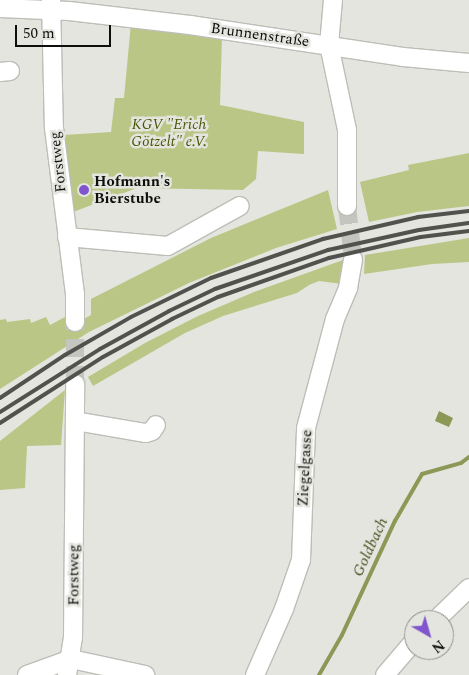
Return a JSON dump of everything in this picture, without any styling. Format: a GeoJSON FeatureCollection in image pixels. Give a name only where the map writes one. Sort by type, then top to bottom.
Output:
{"type":"FeatureCollection","features":[{"type":"Feature","properties":{"kind":"street"},"geometry":{"type":"LineString","coordinates":[[333,0],[329,45],[347,130],[347,206]]}},
{"type":"Feature","properties":{"kind":"street","name":"Brunnenstraße"},"geometry":{"type":"LineString","coordinates":[[0,8],[51,6],[69,11],[190,25],[402,57],[469,63]]}},
{"type":"Feature","properties":{"kind":"street","name":"Forstweg"},"geometry":{"type":"LineString","coordinates":[[51,6],[54,128],[75,294],[75,322]]}},
{"type":"Feature","properties":{"kind":"street"},"geometry":{"type":"LineString","coordinates":[[67,237],[168,246],[240,206]]}},
{"type":"Feature","properties":{"kind":"street","name":"Ziegelgasse"},"geometry":{"type":"LineString","coordinates":[[255,675],[284,609],[301,560],[306,428],[335,319],[348,288],[353,259]]}},
{"type":"Feature","properties":{"kind":"street","name":"Forstweg"},"geometry":{"type":"LineString","coordinates":[[69,667],[73,638],[75,384]]}},
{"type":"Feature","properties":{"kind":"street"},"geometry":{"type":"LineString","coordinates":[[75,421],[146,433],[152,431],[156,425]]}},
{"type":"Feature","properties":{"kind":"street"},"geometry":{"type":"LineString","coordinates":[[446,610],[469,588]]}},
{"type":"Feature","properties":{"kind":"street"},"geometry":{"type":"LineString","coordinates":[[385,675],[404,653]]}},
{"type":"Feature","properties":{"kind":"street"},"geometry":{"type":"LineString","coordinates":[[28,675],[69,667],[145,675]]}},
{"type":"Feature","properties":{"kind":"green space","name":"KGV \"Erich Götzelt\" e.V."},"geometry":{"type":"Polygon","coordinates":[[[131,23],[222,36],[220,105],[304,122],[304,154],[258,151],[256,179],[243,190],[137,188],[73,212],[64,135],[111,132],[115,98],[124,98],[131,23]]]}},
{"type":"Feature","properties":{"kind":"green space"},"geometry":{"type":"Polygon","coordinates":[[[469,153],[469,206],[417,212],[369,222],[360,182],[409,170],[408,165],[469,153]]]}},
{"type":"Feature","properties":{"kind":"green space"},"geometry":{"type":"Polygon","coordinates":[[[328,190],[337,229],[276,248],[189,283],[89,332],[0,389],[0,320],[6,319],[7,322],[30,319],[31,323],[46,317],[50,325],[65,317],[66,329],[91,315],[91,299],[211,238],[328,190]]]}},
{"type":"Feature","properties":{"kind":"green space"},"geometry":{"type":"Polygon","coordinates":[[[469,238],[469,262],[432,264],[364,274],[365,255],[469,238]]]}},
{"type":"Feature","properties":{"kind":"green space"},"geometry":{"type":"Polygon","coordinates":[[[343,260],[345,270],[342,284],[319,281],[297,293],[223,316],[185,333],[93,386],[88,377],[145,343],[198,316],[254,292],[343,260]]]}},
{"type":"Feature","properties":{"kind":"green space"},"geometry":{"type":"Polygon","coordinates":[[[65,390],[61,445],[27,446],[25,488],[0,490],[0,441],[65,390]]]}},
{"type":"Feature","properties":{"kind":"shaded area"},"geometry":{"type":"Polygon","coordinates":[[[439,411],[453,418],[449,427],[435,421],[439,411]]]}},
{"type":"Feature","properties":{"kind":"waterway","name":"Goldbach"},"geometry":{"type":"LineString","coordinates":[[319,675],[342,635],[395,521],[422,474],[461,463],[469,457]]}},
{"type":"Feature","properties":{"kind":"tunnel"},"geometry":{"type":"LineString","coordinates":[[347,206],[353,259]]}},
{"type":"Feature","properties":{"kind":"tunnel"},"geometry":{"type":"LineString","coordinates":[[75,322],[75,384]]}},
{"type":"Feature","properties":{"kind":"railway"},"geometry":{"type":"LineString","coordinates":[[0,398],[65,355],[131,317],[211,278],[323,239],[418,217],[469,211]]}},
{"type":"Feature","properties":{"kind":"railway"},"geometry":{"type":"LineString","coordinates":[[0,412],[100,349],[169,311],[215,289],[328,250],[419,230],[469,223]]}},
{"type":"Feature","properties":{"kind":"railway"},"geometry":{"type":"LineString","coordinates":[[0,423],[103,357],[172,319],[218,297],[329,258],[421,237],[469,231]]}},
{"type":"Feature","properties":{"kind":"place","name":"Hofmann's Bierstube"},"geometry":{"type":"Point","coordinates":[84,190]}}]}
